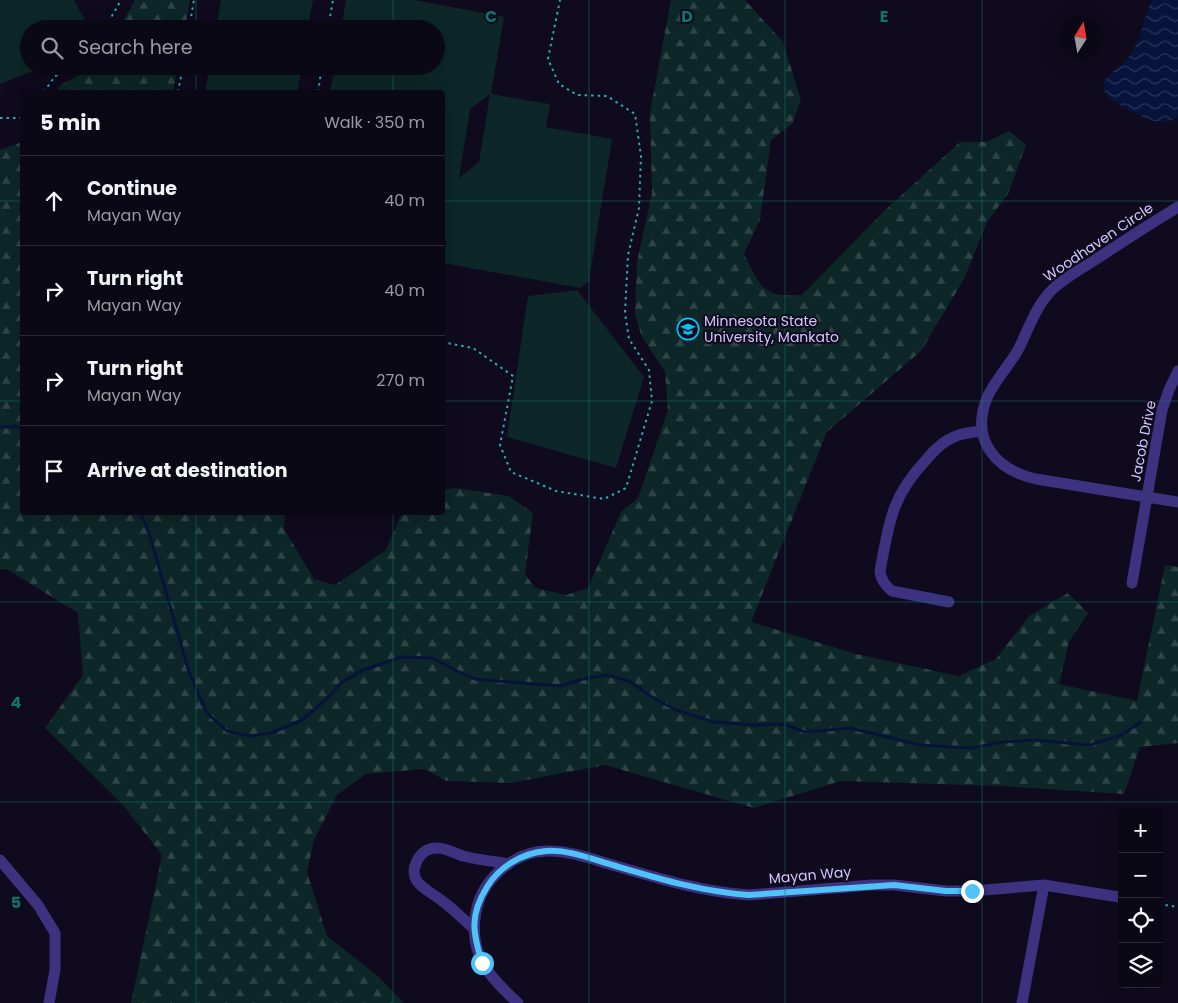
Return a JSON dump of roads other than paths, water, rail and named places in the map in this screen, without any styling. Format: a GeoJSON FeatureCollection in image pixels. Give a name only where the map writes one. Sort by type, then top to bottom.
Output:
{"type":"FeatureCollection","features":[{"type":"Feature","properties":{"kind":"street","name":"Woodhaven Circle"},"geometry":{"type":"LineString","coordinates":[[982,431],[982,419],[987,398],[1018,349],[1046,296],[1063,280],[1178,206]]}},
{"type":"Feature","properties":{"kind":"street","name":"Jacob Drive"},"geometry":{"type":"LineString","coordinates":[[1132,583],[1162,410],[1173,391],[1178,372]]}},
{"type":"Feature","properties":{"kind":"street"},"geometry":{"type":"LineString","coordinates":[[949,602],[892,591],[887,587],[880,571],[895,502],[918,467],[947,440],[963,434],[982,431],[984,440],[999,462],[1015,472],[1036,479],[1178,502]]}},
{"type":"Feature","properties":{"kind":"street"},"geometry":{"type":"LineString","coordinates":[[473,928],[419,884],[416,878],[416,863],[420,855],[427,850],[436,848],[471,858],[509,864]]}},
{"type":"Feature","properties":{"kind":"street","name":"Mayan Way"},"geometry":{"type":"LineString","coordinates":[[518,1003],[496,983],[482,963],[473,928],[477,907],[492,878],[509,864],[535,852],[562,852],[703,890],[749,895],[894,885],[946,891],[972,891],[1044,885],[1118,897]]}},
{"type":"Feature","properties":{"kind":"street"},"geometry":{"type":"LineString","coordinates":[[0,860],[38,905],[55,933],[56,970],[49,1003]]}},
{"type":"Feature","properties":{"kind":"street"},"geometry":{"type":"LineString","coordinates":[[1022,1003],[1044,885]]}},
{"type":"Feature","properties":{"kind":"water"},"geometry":{"type":"Polygon","coordinates":[[[1152,0],[1178,0],[1178,116],[1172,121],[1154,121],[1124,108],[1107,95],[1103,85],[1107,77],[1132,52],[1139,38],[1152,0]]]}},
{"type":"Feature","properties":{"kind":"waterway"},"geometry":{"type":"LineString","coordinates":[[0,427],[20,427]]}},
{"type":"Feature","properties":{"kind":"waterway"},"geometry":{"type":"LineString","coordinates":[[141,515],[149,533],[189,672],[207,713],[227,731],[250,736],[271,733],[302,720],[329,697],[341,683],[363,670],[402,657],[432,658],[475,679],[560,686],[583,679],[607,675],[629,681],[652,697],[676,710],[714,722],[754,725],[783,724],[805,732],[850,728],[920,745],[971,748],[1002,742],[1033,740],[1090,745],[1121,735],[1141,722]]}},
{"type":"Feature","properties":{"kind":"place","name":"Minnesota State University, Mankato"},"geometry":{"type":"Point","coordinates":[688,329]}}]}
